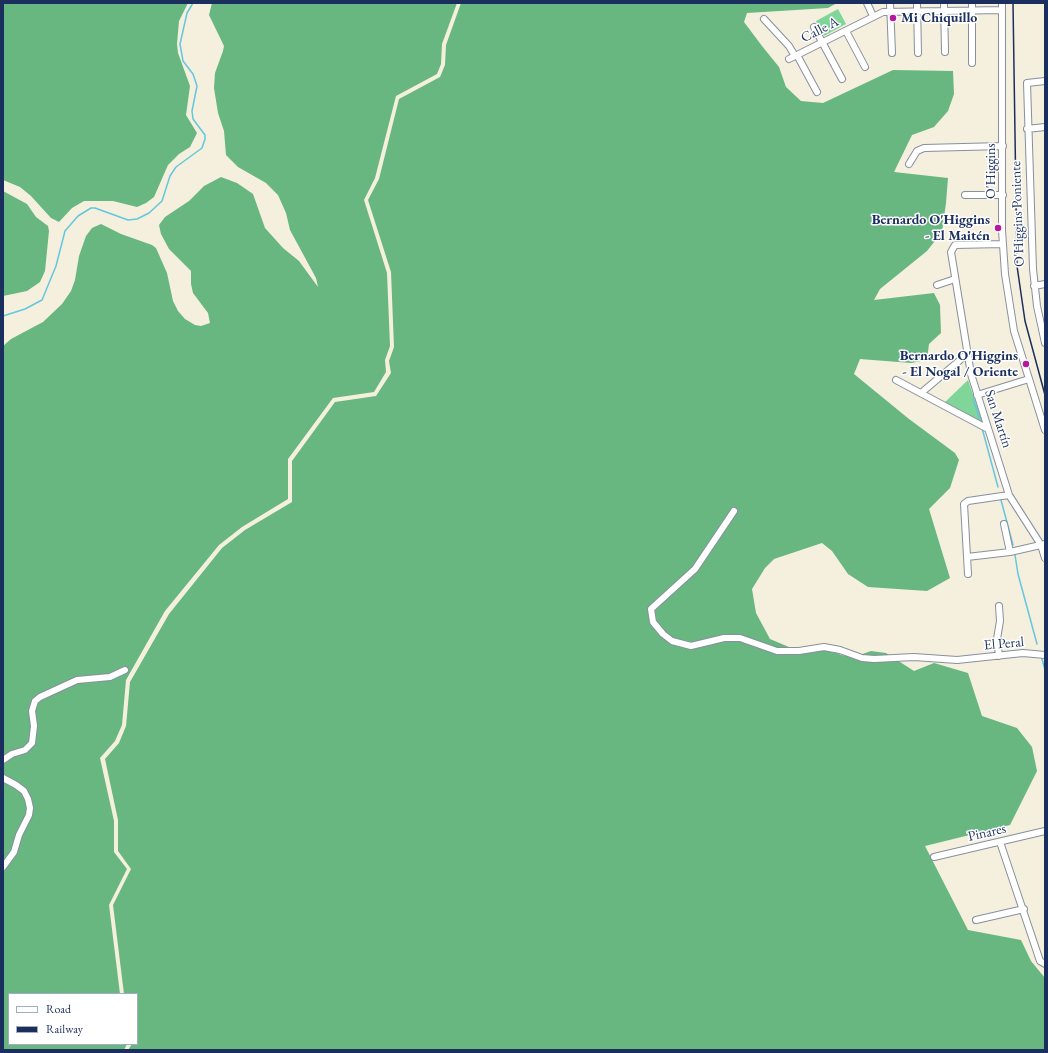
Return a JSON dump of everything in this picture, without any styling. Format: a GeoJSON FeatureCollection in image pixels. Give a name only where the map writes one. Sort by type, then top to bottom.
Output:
{"type":"FeatureCollection","features":[{"type":"Feature","properties":{"kind":"street"},"geometry":{"type":"LineString","coordinates":[[867,3],[873,16]]}},
{"type":"Feature","properties":{"kind":"street"},"geometry":{"type":"LineString","coordinates":[[890,3],[892,53]]}},
{"type":"Feature","properties":{"kind":"street"},"geometry":{"type":"LineString","coordinates":[[917,3],[918,53]]}},
{"type":"Feature","properties":{"kind":"street"},"geometry":{"type":"LineString","coordinates":[[944,3],[945,52]]}},
{"type":"Feature","properties":{"kind":"street"},"geometry":{"type":"LineString","coordinates":[[972,3],[972,62]]}},
{"type":"Feature","properties":{"kind":"street","name":"O'Higgins"},"geometry":{"type":"LineString","coordinates":[[1002,3],[1003,244],[1009,310],[1014,331],[1045,430]]}},
{"type":"Feature","properties":{"kind":"street","name":"Calle A"},"geometry":{"type":"LineString","coordinates":[[794,57],[873,16],[890,11],[1002,10]]}},
{"type":"Feature","properties":{"kind":"street"},"geometry":{"type":"LineString","coordinates":[[764,19],[789,46],[794,57],[817,92]]}},
{"type":"Feature","properties":{"kind":"street"},"geometry":{"type":"LineString","coordinates":[[814,27],[842,80]]}},
{"type":"Feature","properties":{"kind":"street"},"geometry":{"type":"LineString","coordinates":[[846,31],[865,67]]}},
{"type":"Feature","properties":{"kind":"street","name":"O'Higgins Poniente"},"geometry":{"type":"LineString","coordinates":[[1045,81],[1027,83],[1030,225],[1034,286],[1045,341]]}},
{"type":"Feature","properties":{"kind":"street"},"geometry":{"type":"LineString","coordinates":[[1027,129],[1045,127]]}},
{"type":"Feature","properties":{"kind":"street"},"geometry":{"type":"LineString","coordinates":[[909,164],[917,151],[924,148],[1003,146]]}},
{"type":"Feature","properties":{"kind":"street"},"geometry":{"type":"LineString","coordinates":[[965,195],[1003,195]]}},
{"type":"Feature","properties":{"kind":"street","name":"San Martín"},"geometry":{"type":"LineString","coordinates":[[1003,244],[957,245],[953,247],[951,252],[966,355],[977,395],[1009,495],[1043,545],[1045,558]]}},
{"type":"Feature","properties":{"kind":"street"},"geometry":{"type":"LineString","coordinates":[[937,285],[955,279]]}},
{"type":"Feature","properties":{"kind":"street"},"geometry":{"type":"LineString","coordinates":[[1034,286],[1045,284]]}},
{"type":"Feature","properties":{"kind":"street"},"geometry":{"type":"LineString","coordinates":[[921,393],[966,355]]}},
{"type":"Feature","properties":{"kind":"street"},"geometry":{"type":"LineString","coordinates":[[977,395],[1029,379]]}},
{"type":"Feature","properties":{"kind":"street"},"geometry":{"type":"LineString","coordinates":[[896,380],[988,429]]}},
{"type":"Feature","properties":{"kind":"street"},"geometry":{"type":"LineString","coordinates":[[968,574],[965,502],[1009,495]]}},
{"type":"Feature","properties":{"kind":"street","name":"El Peral"},"geometry":{"type":"LineString","coordinates":[[734,511],[695,569],[651,609],[651,617],[653,622],[667,638],[677,644],[691,646],[724,638],[740,638],[777,651],[792,652],[818,647],[829,648],[869,659],[914,657],[966,659],[1027,653],[1045,655]]}},
{"type":"Feature","properties":{"kind":"street"},"geometry":{"type":"LineString","coordinates":[[1004,524],[1010,552]]}},
{"type":"Feature","properties":{"kind":"street"},"geometry":{"type":"LineString","coordinates":[[967,557],[1010,552],[1043,545]]}},
{"type":"Feature","properties":{"kind":"street"},"geometry":{"type":"LineString","coordinates":[[999,606],[1000,621],[997,639],[999,656]]}},
{"type":"Feature","properties":{"kind":"street"},"geometry":{"type":"LineString","coordinates":[[3,760],[12,754],[25,750],[32,743],[34,726],[32,711],[35,701],[40,696],[77,680],[110,677],[125,670]]}},
{"type":"Feature","properties":{"kind":"street"},"geometry":{"type":"LineString","coordinates":[[3,778],[24,791],[30,808],[29,815],[19,835],[14,852],[3,867]]}},
{"type":"Feature","properties":{"kind":"street","name":"Pinares"},"geometry":{"type":"LineString","coordinates":[[934,857],[1045,831]]}},
{"type":"Feature","properties":{"kind":"street"},"geometry":{"type":"LineString","coordinates":[[1000,842],[1024,909],[1040,961],[1044,964]]}},
{"type":"Feature","properties":{"kind":"street"},"geometry":{"type":"LineString","coordinates":[[976,920],[1024,909]]}},
{"type":"Feature","properties":{"kind":"green space"},"geometry":{"type":"Polygon","coordinates":[[[3,3],[188,3],[179,21],[177,44],[178,53],[190,86],[186,115],[197,133],[190,147],[179,154],[168,165],[154,197],[146,203],[137,207],[113,201],[84,201],[72,208],[59,222],[51,218],[31,196],[20,187],[3,180],[3,3]]]}},
{"type":"Feature","properties":{"kind":"green space"},"geometry":{"type":"Polygon","coordinates":[[[212,3],[457,3],[442,44],[441,64],[437,74],[396,96],[375,178],[364,200],[387,273],[390,346],[385,360],[386,372],[374,392],[333,398],[288,459],[288,499],[242,527],[219,545],[165,611],[126,680],[122,725],[115,741],[100,758],[114,821],[114,852],[127,869],[109,905],[120,993],[8,993],[8,1045],[126,1045],[124,1050],[3,1050],[3,346],[11,339],[43,322],[62,304],[71,291],[75,280],[79,256],[86,236],[92,228],[101,224],[156,248],[167,273],[173,301],[178,311],[185,319],[195,325],[201,326],[210,323],[208,313],[193,293],[191,271],[169,249],[161,234],[159,225],[165,217],[189,201],[204,186],[221,177],[237,183],[253,194],[265,228],[283,248],[299,261],[318,287],[316,278],[290,230],[286,213],[278,195],[266,183],[238,167],[226,155],[224,131],[218,113],[214,88],[215,73],[224,46],[209,15],[212,3]]]}},
{"type":"Feature","properties":{"kind":"green space"},"geometry":{"type":"Polygon","coordinates":[[[461,3],[837,3],[828,8],[747,13],[744,22],[779,67],[786,87],[801,101],[823,103],[893,70],[953,71],[954,94],[948,111],[934,127],[912,135],[894,172],[948,178],[942,232],[927,251],[880,289],[874,300],[934,293],[940,305],[941,333],[929,344],[927,360],[911,363],[860,359],[854,374],[909,419],[955,453],[959,460],[950,488],[929,509],[950,578],[927,591],[868,587],[848,574],[832,551],[822,543],[774,559],[765,568],[752,589],[756,613],[770,639],[796,650],[822,646],[841,655],[854,657],[871,651],[886,653],[914,671],[934,663],[968,673],[982,716],[1017,728],[1032,747],[1037,771],[1010,825],[925,846],[968,930],[1021,940],[1031,961],[1045,978],[1045,1050],[128,1050],[131,1045],[138,1045],[138,993],[124,993],[113,905],[131,869],[118,851],[118,820],[105,759],[119,743],[126,726],[130,682],[169,614],[222,548],[245,530],[292,502],[292,461],[335,402],[376,396],[391,373],[389,361],[394,347],[391,272],[368,200],[379,179],[399,99],[440,77],[445,65],[446,45],[461,3]]]}},
{"type":"Feature","properties":{"kind":"green space"},"geometry":{"type":"Polygon","coordinates":[[[838,9],[846,24],[824,36],[816,21],[838,9]]]}},
{"type":"Feature","properties":{"kind":"green space"},"geometry":{"type":"Polygon","coordinates":[[[3,191],[27,204],[36,217],[48,226],[49,231],[45,271],[40,282],[27,291],[3,296],[3,191]]]}},
{"type":"Feature","properties":{"kind":"green space"},"geometry":{"type":"Polygon","coordinates":[[[968,380],[983,423],[944,403],[968,380]]]}},
{"type":"Feature","properties":{"kind":"waterway"},"geometry":{"type":"LineString","coordinates":[[3,316],[25,309],[42,300],[56,266],[65,231],[78,216],[91,208],[95,208],[128,220],[137,219],[149,213],[162,201],[170,176],[176,167],[202,148],[205,135],[193,119],[192,111],[197,86],[193,74],[183,61],[180,44],[187,13],[193,3]]}},
{"type":"Feature","properties":{"kind":"waterway"},"geometry":{"type":"LineString","coordinates":[[973,399],[980,420]]}},
{"type":"Feature","properties":{"kind":"waterway"},"geometry":{"type":"LineString","coordinates":[[982,428],[998,487]]}},
{"type":"Feature","properties":{"kind":"waterway"},"geometry":{"type":"LineString","coordinates":[[1001,500],[1013,545]]}},
{"type":"Feature","properties":{"kind":"waterway"},"geometry":{"type":"LineString","coordinates":[[1015,555],[1018,574],[1037,644]]}},
{"type":"Feature","properties":{"kind":"waterway"},"geometry":{"type":"LineString","coordinates":[[1042,659],[1045,670]]}},
{"type":"Feature","properties":{"kind":"railway"},"geometry":{"type":"LineString","coordinates":[[1013,3],[1017,266],[1025,321],[1045,395]]}},
{"type":"Feature","properties":{"kind":"place","name":"Mi Chiquillo"},"geometry":{"type":"Point","coordinates":[893,18]}},
{"type":"Feature","properties":{"kind":"place","name":"Bernardo O'Higgins - El Maitén"},"geometry":{"type":"Point","coordinates":[998,228]}},
{"type":"Feature","properties":{"kind":"place","name":"Bernardo O'Higgins - El Nogal / Oriente"},"geometry":{"type":"Point","coordinates":[1026,364]}}]}
